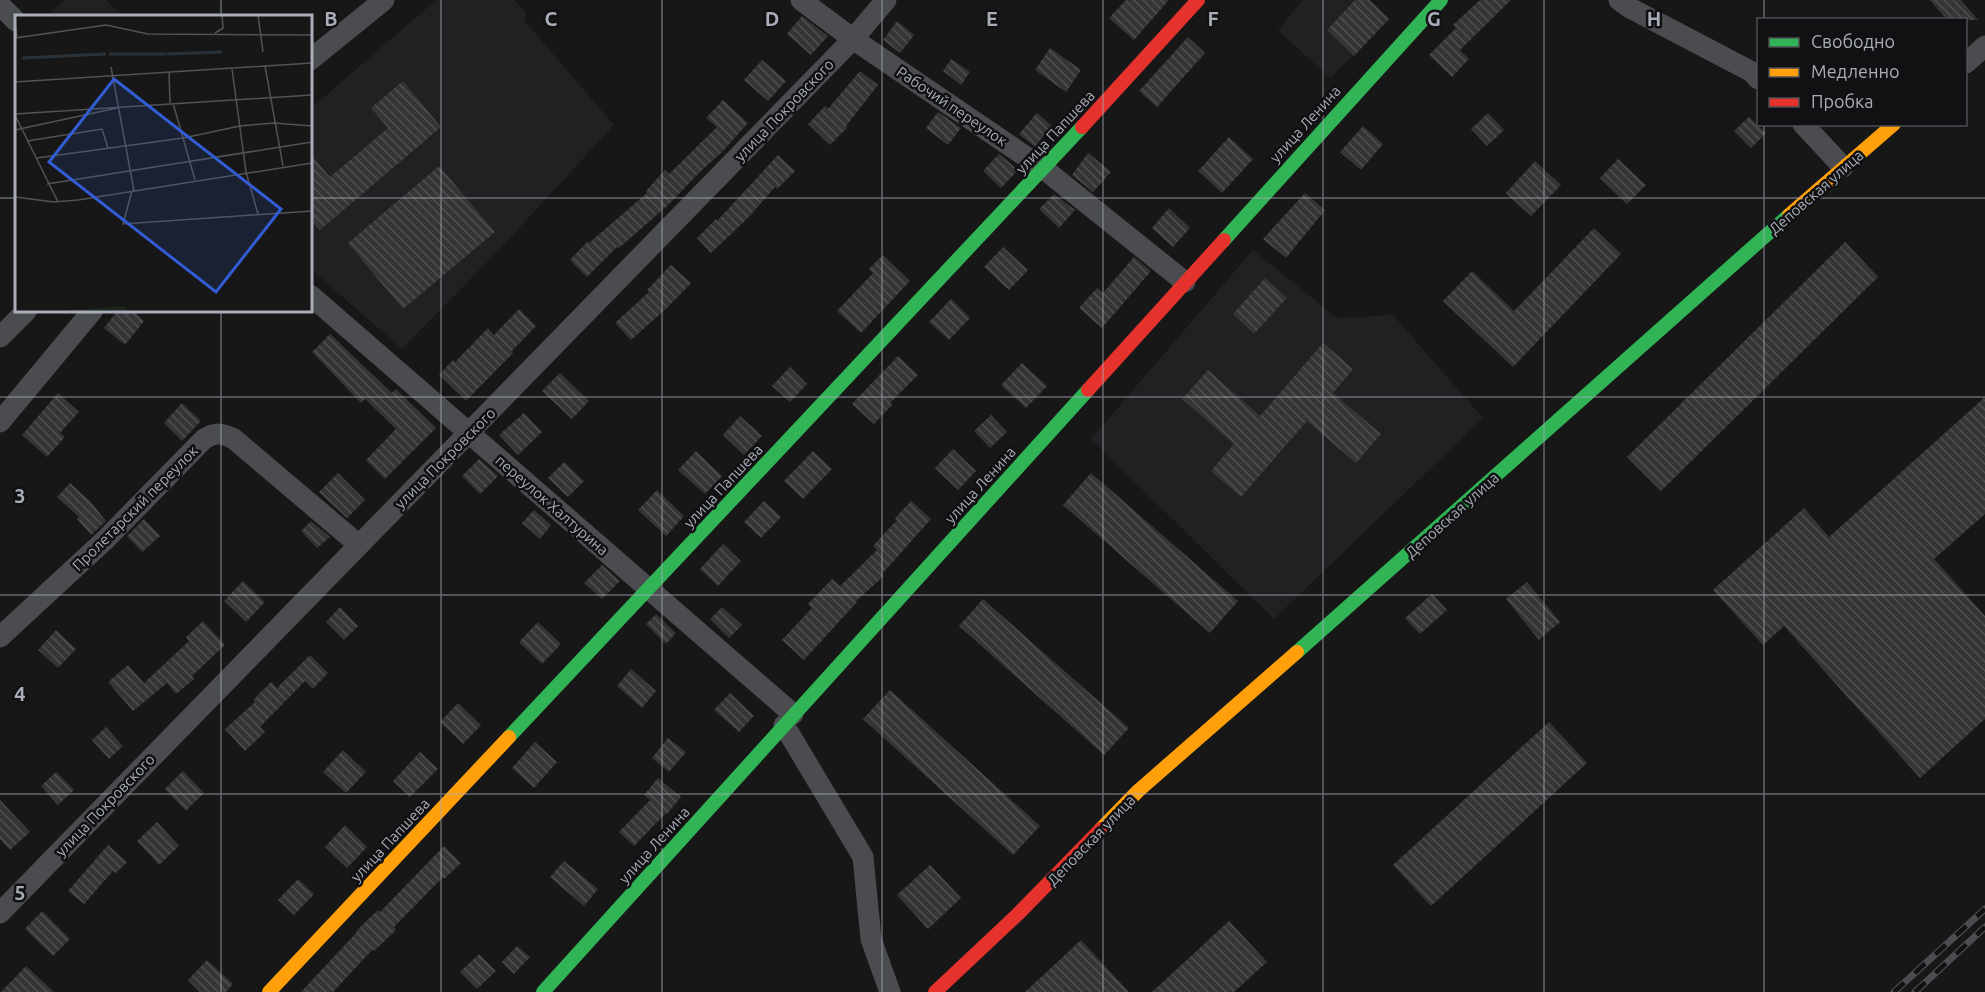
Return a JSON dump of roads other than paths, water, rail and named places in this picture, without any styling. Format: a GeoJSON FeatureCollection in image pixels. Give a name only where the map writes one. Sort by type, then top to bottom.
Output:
{"type":"FeatureCollection","features":[{"type":"Feature","properties":{"kind":"street"},"geometry":{"type":"LineString","coordinates":[[312,58],[384,0]]}},
{"type":"Feature","properties":{"kind":"street","name":"Рабочий переулок"},"geometry":{"type":"LineString","coordinates":[[801,0],[853,39],[1044,169],[1185,282]]}},
{"type":"Feature","properties":{"kind":"street","name":"улица Покровского"},"geometry":{"type":"LineString","coordinates":[[0,913],[471,433],[853,39],[886,0]]}},
{"type":"Feature","properties":{"kind":"street","name":"улица Папшева"},"geometry":{"type":"LineString","coordinates":[[269,992],[1044,169],[1198,0]]}},
{"type":"Feature","properties":{"kind":"street","name":"улица Ленина"},"geometry":{"type":"LineString","coordinates":[[543,992],[1441,0]]}},
{"type":"Feature","properties":{"kind":"street"},"geometry":{"type":"LineString","coordinates":[[1619,0],[1752,72],[1757,78]]}},
{"type":"Feature","properties":{"kind":"street"},"geometry":{"type":"LineString","coordinates":[[0,5],[15,20]]}},
{"type":"Feature","properties":{"kind":"street"},"geometry":{"type":"LineString","coordinates":[[1967,61],[1985,46]]}},
{"type":"Feature","properties":{"kind":"street"},"geometry":{"type":"LineString","coordinates":[[1805,126],[1843,167]]}},
{"type":"Feature","properties":{"kind":"street","name":"Деповская улица"},"geometry":{"type":"LineString","coordinates":[[935,992],[1018,914],[1138,792],[1892,126]]}},
{"type":"Feature","properties":{"kind":"street","name":"переулок Халтурина"},"geometry":{"type":"LineString","coordinates":[[312,297],[649,590],[789,720],[863,857],[871,939],[890,992]]}},
{"type":"Feature","properties":{"kind":"street"},"geometry":{"type":"LineString","coordinates":[[0,337],[25,312]]}},
{"type":"Feature","properties":{"kind":"street"},"geometry":{"type":"LineString","coordinates":[[0,422],[91,312]]}},
{"type":"Feature","properties":{"kind":"street","name":"Пролетарский переулок"},"geometry":{"type":"LineString","coordinates":[[0,637],[106,539],[204,439],[213,433],[223,433],[234,439],[359,545]]}},
{"type":"Feature","properties":{"kind":"railway"},"geometry":{"type":"LineString","coordinates":[[1894,992],[1985,909]]}},
{"type":"Feature","properties":{"kind":"railway"},"geometry":{"type":"LineString","coordinates":[[1915,992],[1985,927]]}}]}
